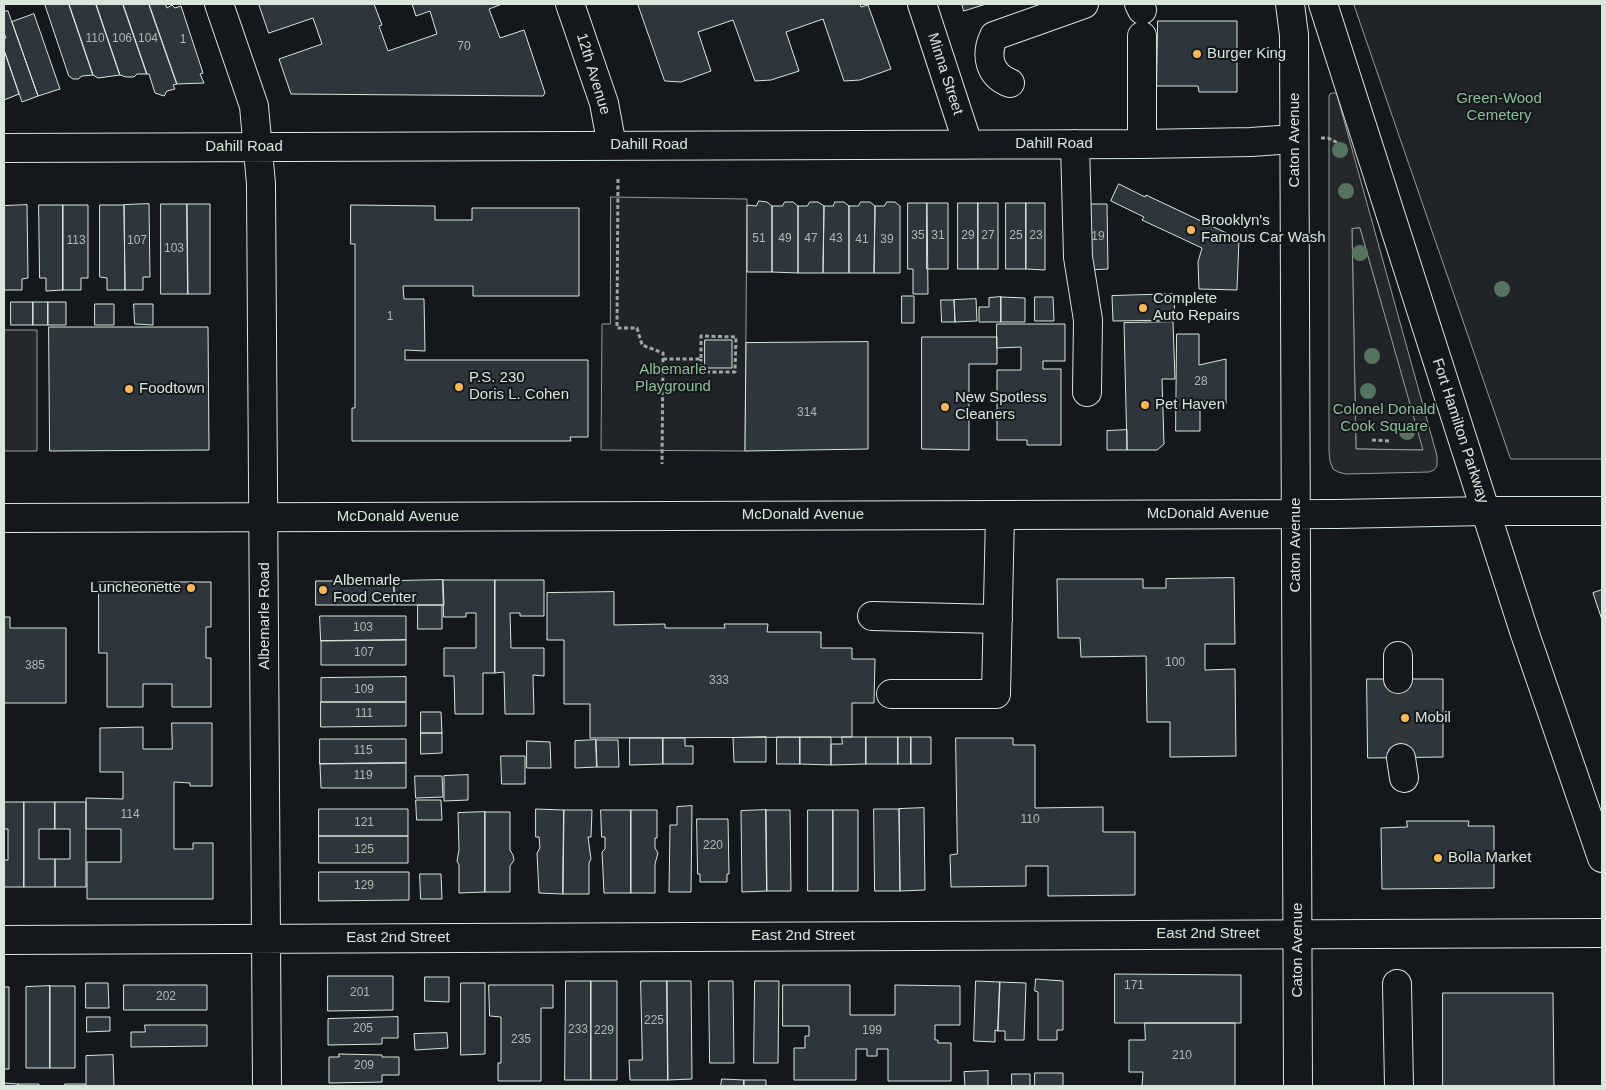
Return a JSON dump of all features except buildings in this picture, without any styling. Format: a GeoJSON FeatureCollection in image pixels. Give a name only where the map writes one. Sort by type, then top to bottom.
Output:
{"type":"FeatureCollection","features":[{"type":"Feature","properties":{"kind":"street","name":"Albemarle Road"},"geometry":{"type":"LineString","coordinates":[[219,4],[254,106],[261,184],[267,1086]]}},
{"type":"Feature","properties":{"kind":"street","name":"12th Avenue"},"geometry":{"type":"LineString","coordinates":[[570,4],[604,103],[612,146]]}},
{"type":"Feature","properties":{"kind":"street","name":"Minna Street"},"geometry":{"type":"LineString","coordinates":[[922,4],[968,144]]}},
{"type":"Feature","properties":{"kind":"street"},"geometry":{"type":"LineString","coordinates":[[1010,83],[1000,79],[989,57],[989,46],[994,36],[1084,4]]}},
{"type":"Feature","properties":{"kind":"street","name":"Caton Avenue"},"geometry":{"type":"LineString","coordinates":[[1290,4],[1294,36],[1298,1086]]}},
{"type":"Feature","properties":{"kind":"street","name":"Fort Hamilton Parkway"},"geometry":{"type":"LineString","coordinates":[[1323,4],[1524,631],[1602,858]]}},
{"type":"Feature","properties":{"kind":"street"},"geometry":{"type":"LineString","coordinates":[[1141,17],[1142,144]]}},
{"type":"Feature","properties":{"kind":"street","name":"Dahill Road"},"geometry":{"type":"LineString","coordinates":[[4,148],[1142,144],[1251,142],[1294,139]]}},
{"type":"Feature","properties":{"kind":"street"},"geometry":{"type":"LineString","coordinates":[[1075,144],[1078,258],[1088,320],[1087,392]]}},
{"type":"Feature","properties":{"kind":"street","name":"McDonald Avenue"},"geometry":{"type":"LineString","coordinates":[[4,518],[1296,514],[1602,511]]}},
{"type":"Feature","properties":{"kind":"street"},"geometry":{"type":"LineString","coordinates":[[891,694],[996,694],[1000,515]]}},
{"type":"Feature","properties":{"kind":"street"},"geometry":{"type":"LineString","coordinates":[[872,616],[998,619]]}},
{"type":"Feature","properties":{"kind":"street","name":"East 2nd Street"},"geometry":{"type":"LineString","coordinates":[[4,940],[1602,933]]}},
{"type":"Feature","properties":{"kind":"street"},"geometry":{"type":"LineString","coordinates":[[1397,984],[1399,1086]]}},
{"type":"Feature","properties":{"kind":"path"},"geometry":{"type":"LineString","coordinates":[[618,179],[617,328],[637,328],[642,344],[663,353],[662,464]]}},
{"type":"Feature","properties":{"kind":"path"},"geometry":{"type":"LineString","coordinates":[[701,336],[736,337],[735,372],[701,372],[701,359],[701,336]]}},
{"type":"Feature","properties":{"kind":"path"},"geometry":{"type":"LineString","coordinates":[[663,359],[701,359]]}},
{"type":"Feature","properties":{"kind":"path"},"geometry":{"type":"LineString","coordinates":[[1372,440],[1391,441]]}},
{"type":"Feature","properties":{"kind":"green space","name":"Green-Wood Cemetery"},"geometry":{"type":"Polygon","coordinates":[[[1354,4],[1602,4],[1602,459],[1511,459],[1354,4]]]}},
{"type":"Feature","properties":{"kind":"green space","name":"Albemarle Playground"},"geometry":{"type":"Polygon","coordinates":[[[611,197],[747,199],[745,451],[601,450],[602,324],[610,324],[611,197]]]}},
{"type":"Feature","properties":{"kind":"green space","name":"Colonel Donald Cook Square"},"geometry":{"type":"Polygon","coordinates":[[[1360,228],[1424,450],[1356,449],[1352,229],[1360,228]]]}},
{"type":"Feature","properties":{"kind":"shaded area"},"geometry":{"type":"Polygon","coordinates":[[[1335,93],[1337,95],[1437,456],[1437,466],[1429,472],[1346,474],[1333,469],[1330,461],[1330,94],[1335,93]],[[1360,228],[1352,229],[1356,449],[1423,450],[1360,228]]]}},
{"type":"Feature","properties":{"kind":"shaded area"},"geometry":{"type":"Polygon","coordinates":[[[4,330],[37,330],[37,451],[4,451],[4,330]]]}},
{"type":"Feature","properties":{"kind":"tunnel"},"geometry":{"type":"LineString","coordinates":[[1398,679],[1401,758]]}},
{"type":"Feature","properties":{"kind":"place","name":"Burger King"},"geometry":{"type":"Point","coordinates":[1197,54]}},
{"type":"Feature","properties":{"kind":"place","name":"Brooklyn's Famous Car Wash"},"geometry":{"type":"Point","coordinates":[1191,230]}},
{"type":"Feature","properties":{"kind":"place","name":"Complete Auto Repairs"},"geometry":{"type":"Point","coordinates":[1143,308]}},
{"type":"Feature","properties":{"kind":"place","name":"P.S. 230 Doris L. Cohen"},"geometry":{"type":"Point","coordinates":[459,387]}},
{"type":"Feature","properties":{"kind":"place","name":"Foodtown"},"geometry":{"type":"Point","coordinates":[129,389]}},
{"type":"Feature","properties":{"kind":"place","name":"Pet Haven"},"geometry":{"type":"Point","coordinates":[1145,405]}},
{"type":"Feature","properties":{"kind":"place","name":"New Spotless Cleaners"},"geometry":{"type":"Point","coordinates":[945,407]}},
{"type":"Feature","properties":{"kind":"place","name":"Luncheonette"},"geometry":{"type":"Point","coordinates":[191,588]}},
{"type":"Feature","properties":{"kind":"place","name":"Albemarle Food Center"},"geometry":{"type":"Point","coordinates":[323,590]}},
{"type":"Feature","properties":{"kind":"place","name":"Mobil"},"geometry":{"type":"Point","coordinates":[1405,718]}},
{"type":"Feature","properties":{"kind":"place","name":"Bolla Market"},"geometry":{"type":"Point","coordinates":[1438,858]}}]}
